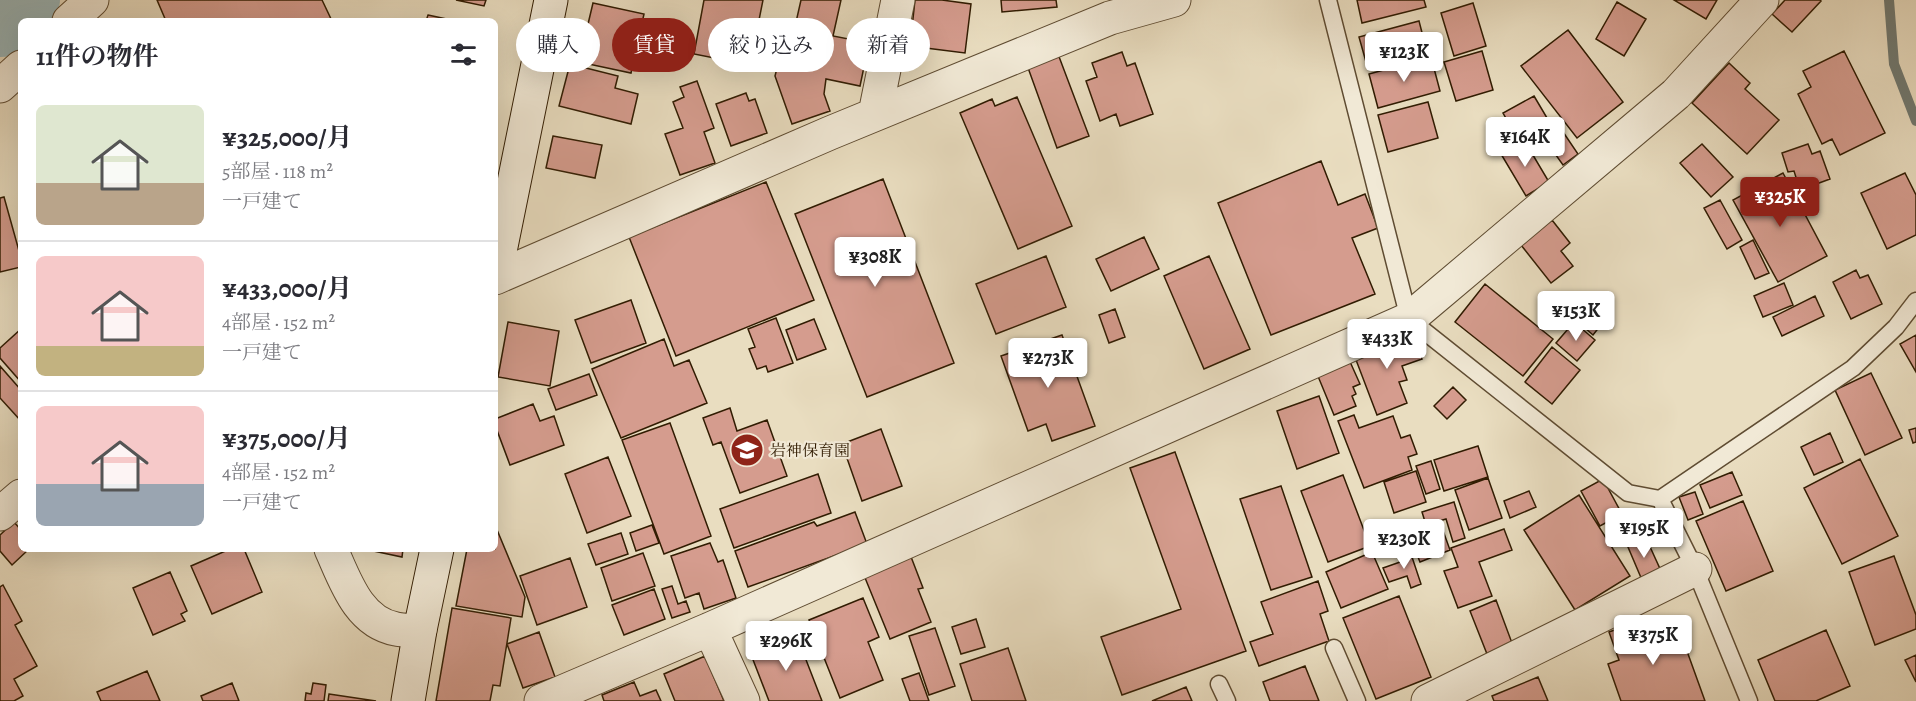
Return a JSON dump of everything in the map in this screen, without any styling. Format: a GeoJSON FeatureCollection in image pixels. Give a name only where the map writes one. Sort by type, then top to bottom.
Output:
{"type":"FeatureCollection","features":[{"type":"Feature","properties":{"kind":"street"},"geometry":{"type":"LineString","coordinates":[[72,18],[92,0]]}},
{"type":"Feature","properties":{"kind":"street"},"geometry":{"type":"LineString","coordinates":[[99,0],[106,18]]}},
{"type":"Feature","properties":{"kind":"street"},"geometry":{"type":"LineString","coordinates":[[498,262],[551,0]]}},
{"type":"Feature","properties":{"kind":"street"},"geometry":{"type":"LineString","coordinates":[[875,114],[898,0]]}},
{"type":"Feature","properties":{"kind":"street"},"geometry":{"type":"LineString","coordinates":[[498,276],[875,114],[1110,18],[1174,0]]}},
{"type":"Feature","properties":{"kind":"street"},"geometry":{"type":"LineString","coordinates":[[541,701],[710,629],[1409,319],[1676,94],[1762,0]]}},
{"type":"Feature","properties":{"kind":"street"},"geometry":{"type":"LineString","coordinates":[[0,86],[18,69]]}},
{"type":"Feature","properties":{"kind":"street"},"geometry":{"type":"LineString","coordinates":[[0,514],[18,499]]}},
{"type":"Feature","properties":{"kind":"street"},"geometry":{"type":"LineString","coordinates":[[332,552],[352,596],[362,608],[387,626],[397,630],[420,630]]}},
{"type":"Feature","properties":{"kind":"street"},"geometry":{"type":"LineString","coordinates":[[408,701],[436,552]]}},
{"type":"Feature","properties":{"kind":"street"},"geometry":{"type":"LineString","coordinates":[[1428,701],[1695,569]]}},
{"type":"Feature","properties":{"kind":"street"},"geometry":{"type":"LineString","coordinates":[[710,629],[743,701]]}},
{"type":"Feature","properties":{"kind":"lane"},"geometry":{"type":"LineString","coordinates":[[1328,0],[1409,319],[1628,493],[1660,499],[1853,368],[1896,327],[1916,301]]}},
{"type":"Feature","properties":{"kind":"lane"},"geometry":{"type":"LineString","coordinates":[[1660,499],[1695,569],[1749,701]]}},
{"type":"Feature","properties":{"kind":"lane"},"geometry":{"type":"LineString","coordinates":[[1334,648],[1357,701]]}},
{"type":"Feature","properties":{"kind":"lane"},"geometry":{"type":"LineString","coordinates":[[1219,684],[1227,701]]}},
{"type":"Feature","properties":{"kind":"building"},"geometry":{"type":"Polygon","coordinates":[[[157,0],[322,0],[331,18],[165,18],[157,0]]]}},
{"type":"Feature","properties":{"kind":"building"},"geometry":{"type":"Polygon","coordinates":[[[456,0],[486,0],[484,6],[456,0]]]}},
{"type":"Feature","properties":{"kind":"building"},"geometry":{"type":"Polygon","coordinates":[[[704,0],[763,0],[759,18],[708,18],[708,57],[696,54],[704,0]]]}},
{"type":"Feature","properties":{"kind":"building"},"geometry":{"type":"Polygon","coordinates":[[[801,0],[841,0],[834,32],[834,18],[797,18],[801,0]]]}},
{"type":"Feature","properties":{"kind":"building"},"geometry":{"type":"Polygon","coordinates":[[[915,0],[942,0],[971,4],[965,53],[930,49],[930,18],[913,18],[915,0]]]}},
{"type":"Feature","properties":{"kind":"building"},"geometry":{"type":"Polygon","coordinates":[[[1001,0],[1056,0],[1057,7],[1002,12],[1001,0]]]}},
{"type":"Feature","properties":{"kind":"building"},"geometry":{"type":"Polygon","coordinates":[[[1357,0],[1424,0],[1426,7],[1362,23],[1357,0]]]}},
{"type":"Feature","properties":{"kind":"building"},"geometry":{"type":"Polygon","coordinates":[[[1674,0],[1717,0],[1706,19],[1674,0]]]}},
{"type":"Feature","properties":{"kind":"building"},"geometry":{"type":"Polygon","coordinates":[[[1785,0],[1821,1],[1792,32],[1772,14],[1785,0]]]}},
{"type":"Feature","properties":{"kind":"building"},"geometry":{"type":"Polygon","coordinates":[[[1617,2],[1646,19],[1624,56],[1596,39],[1617,2]]]}},
{"type":"Feature","properties":{"kind":"building"},"geometry":{"type":"Polygon","coordinates":[[[593,3],[644,14],[643,18],[612,18],[612,69],[600,66],[600,18],[589,18],[593,3]]]}},
{"type":"Feature","properties":{"kind":"building"},"geometry":{"type":"Polygon","coordinates":[[[1473,3],[1486,46],[1454,56],[1441,13],[1473,3]]]}},
{"type":"Feature","properties":{"kind":"building"},"geometry":{"type":"Polygon","coordinates":[[[1419,21],[1427,52],[1368,69],[1359,37],[1419,21]]]}},
{"type":"Feature","properties":{"kind":"building"},"geometry":{"type":"Polygon","coordinates":[[[1568,30],[1623,102],[1577,138],[1521,66],[1568,30]]]}},
{"type":"Feature","properties":{"kind":"building"},"geometry":{"type":"Polygon","coordinates":[[[834,36],[846,39],[846,72],[863,72],[860,86],[826,79],[824,94],[830,111],[792,124],[775,76],[776,72],[834,72],[834,36]]]}},
{"type":"Feature","properties":{"kind":"building"},"geometry":{"type":"Polygon","coordinates":[[[1482,51],[1493,90],[1456,101],[1444,62],[1482,51]]]}},
{"type":"Feature","properties":{"kind":"building"},"geometry":{"type":"Polygon","coordinates":[[[1844,51],[1885,133],[1840,155],[1832,139],[1822,144],[1798,94],[1811,87],[1803,71],[1844,51]]]}},
{"type":"Feature","properties":{"kind":"building"},"geometry":{"type":"Polygon","coordinates":[[[1122,52],[1127,66],[1135,63],[1153,114],[1120,126],[1116,114],[1100,121],[1086,81],[1097,77],[1092,63],[1122,52]]]}},
{"type":"Feature","properties":{"kind":"building"},"geometry":{"type":"Polygon","coordinates":[[[1058,54],[1089,136],[1057,148],[1027,65],[1058,54]]]}},
{"type":"Feature","properties":{"kind":"building"},"geometry":{"type":"Polygon","coordinates":[[[1431,57],[1440,91],[1378,108],[1369,74],[1431,57]]]}},
{"type":"Feature","properties":{"kind":"building"},"geometry":{"type":"Polygon","coordinates":[[[1729,63],[1750,83],[1745,89],[1779,120],[1747,154],[1692,103],[1729,63]]]}},
{"type":"Feature","properties":{"kind":"building"},"geometry":{"type":"Polygon","coordinates":[[[568,72],[600,72],[618,76],[615,88],[638,94],[631,124],[559,106],[568,72]]]}},
{"type":"Feature","properties":{"kind":"building"},"geometry":{"type":"Polygon","coordinates":[[[697,81],[714,128],[704,132],[715,163],[680,175],[665,134],[683,128],[673,102],[684,97],[680,87],[697,81]]]}},
{"type":"Feature","properties":{"kind":"building"},"geometry":{"type":"Polygon","coordinates":[[[746,93],[749,101],[755,99],[767,133],[731,146],[716,104],[746,93]]]}},
{"type":"Feature","properties":{"kind":"building"},"geometry":{"type":"Polygon","coordinates":[[[1534,96],[1550,123],[1519,141],[1503,113],[1534,96]]]}},
{"type":"Feature","properties":{"kind":"building"},"geometry":{"type":"Polygon","coordinates":[[[1017,97],[1072,226],[1018,249],[960,113],[992,99],[995,106],[1017,97]]]}},
{"type":"Feature","properties":{"kind":"building"},"geometry":{"type":"Polygon","coordinates":[[[1428,102],[1438,138],[1388,152],[1378,115],[1428,102]]]}},
{"type":"Feature","properties":{"kind":"building"},"geometry":{"type":"Polygon","coordinates":[[[1559,126],[1578,154],[1563,165],[1543,137],[1559,126]]]}},
{"type":"Feature","properties":{"kind":"building"},"geometry":{"type":"Polygon","coordinates":[[[553,136],[602,145],[595,178],[546,168],[553,136]]]}},
{"type":"Feature","properties":{"kind":"building"},"geometry":{"type":"Polygon","coordinates":[[[1524,140],[1549,182],[1526,196],[1501,154],[1524,140]]]}},
{"type":"Feature","properties":{"kind":"building"},"geometry":{"type":"Polygon","coordinates":[[[1702,144],[1733,177],[1711,197],[1680,163],[1702,144]]]}},
{"type":"Feature","properties":{"kind":"building"},"geometry":{"type":"Polygon","coordinates":[[[1808,144],[1812,154],[1820,151],[1830,179],[1800,190],[1794,171],[1788,172],[1782,153],[1808,144]]]}},
{"type":"Feature","properties":{"kind":"building"},"geometry":{"type":"Polygon","coordinates":[[[1321,161],[1338,205],[1365,194],[1378,228],[1352,238],[1375,294],[1271,335],[1218,203],[1321,161]]]}},
{"type":"Feature","properties":{"kind":"building"},"geometry":{"type":"Polygon","coordinates":[[[1783,173],[1827,256],[1778,282],[1733,200],[1783,173]]]}},
{"type":"Feature","properties":{"kind":"building"},"geometry":{"type":"Polygon","coordinates":[[[1905,173],[1916,195],[1916,235],[1887,249],[1861,193],[1905,173]]]}},
{"type":"Feature","properties":{"kind":"building"},"geometry":{"type":"Polygon","coordinates":[[[883,179],[954,363],[867,397],[795,214],[883,179]]]}},
{"type":"Feature","properties":{"kind":"building"},"geometry":{"type":"Polygon","coordinates":[[[766,182],[814,300],[676,356],[629,237],[766,182]]]}},
{"type":"Feature","properties":{"kind":"building"},"geometry":{"type":"Polygon","coordinates":[[[4,197],[18,247],[18,268],[0,272],[0,198],[4,197]]]}},
{"type":"Feature","properties":{"kind":"building"},"geometry":{"type":"Polygon","coordinates":[[[1720,200],[1742,240],[1727,249],[1704,208],[1720,200]]]}},
{"type":"Feature","properties":{"kind":"building"},"geometry":{"type":"Polygon","coordinates":[[[1552,220],[1570,243],[1561,251],[1573,266],[1551,283],[1521,245],[1552,220]]]}},
{"type":"Feature","properties":{"kind":"building"},"geometry":{"type":"Polygon","coordinates":[[[1144,237],[1159,269],[1111,291],[1096,259],[1144,237]]]}},
{"type":"Feature","properties":{"kind":"building"},"geometry":{"type":"Polygon","coordinates":[[[1753,240],[1769,273],[1755,279],[1740,247],[1753,240]]]}},
{"type":"Feature","properties":{"kind":"building"},"geometry":{"type":"Polygon","coordinates":[[[1046,256],[1066,307],[996,334],[976,284],[1046,256]]]}},
{"type":"Feature","properties":{"kind":"building"},"geometry":{"type":"Polygon","coordinates":[[[1209,256],[1250,349],[1204,369],[1164,276],[1209,256]]]}},
{"type":"Feature","properties":{"kind":"building"},"geometry":{"type":"Polygon","coordinates":[[[1856,270],[1860,278],[1868,275],[1882,304],[1851,319],[1833,282],[1856,270]]]}},
{"type":"Feature","properties":{"kind":"building"},"geometry":{"type":"Polygon","coordinates":[[[1784,283],[1793,305],[1763,317],[1754,296],[1784,283]]]}},
{"type":"Feature","properties":{"kind":"building"},"geometry":{"type":"Polygon","coordinates":[[[1485,284],[1553,339],[1523,376],[1455,322],[1485,284]]]}},
{"type":"Feature","properties":{"kind":"building"},"geometry":{"type":"Polygon","coordinates":[[[1815,296],[1824,316],[1782,336],[1773,317],[1815,296]]]}},
{"type":"Feature","properties":{"kind":"building"},"geometry":{"type":"Polygon","coordinates":[[[631,300],[646,343],[591,363],[575,320],[631,300]]]}},
{"type":"Feature","properties":{"kind":"building"},"geometry":{"type":"Polygon","coordinates":[[[1115,309],[1125,337],[1109,343],[1099,315],[1115,309]]]}},
{"type":"Feature","properties":{"kind":"building"},"geometry":{"type":"Polygon","coordinates":[[[1583,312],[1600,326],[1593,335],[1576,320],[1583,312]]]}},
{"type":"Feature","properties":{"kind":"building"},"geometry":{"type":"Polygon","coordinates":[[[776,318],[793,363],[768,372],[766,366],[757,369],[749,349],[755,347],[748,329],[776,318]]]}},
{"type":"Feature","properties":{"kind":"building"},"geometry":{"type":"Polygon","coordinates":[[[814,319],[826,349],[797,360],[786,330],[814,319]]]}},
{"type":"Feature","properties":{"kind":"building"},"geometry":{"type":"Polygon","coordinates":[[[508,322],[559,331],[550,386],[498,377],[508,322]]]}},
{"type":"Feature","properties":{"kind":"building"},"geometry":{"type":"Polygon","coordinates":[[[1574,322],[1595,340],[1577,361],[1556,343],[1574,322]]]}},
{"type":"Feature","properties":{"kind":"building"},"geometry":{"type":"Polygon","coordinates":[[[1411,330],[1422,359],[1402,366],[1407,380],[1399,382],[1407,403],[1377,415],[1353,352],[1411,330]]]}},
{"type":"Feature","properties":{"kind":"building"},"geometry":{"type":"Polygon","coordinates":[[[18,332],[18,379],[0,358],[0,348],[18,332]]]}},
{"type":"Feature","properties":{"kind":"building"},"geometry":{"type":"Polygon","coordinates":[[[1062,335],[1095,426],[1052,441],[1046,424],[1028,431],[1001,356],[1062,335]]]}},
{"type":"Feature","properties":{"kind":"building"},"geometry":{"type":"Polygon","coordinates":[[[1916,335],[1916,372],[1900,344],[1916,335]]]}},
{"type":"Feature","properties":{"kind":"building"},"geometry":{"type":"Polygon","coordinates":[[[664,339],[674,366],[689,360],[707,403],[621,438],[592,369],[664,339]]]}},
{"type":"Feature","properties":{"kind":"building"},"geometry":{"type":"Polygon","coordinates":[[[1552,347],[1580,370],[1552,404],[1525,382],[1552,347]]]}},
{"type":"Feature","properties":{"kind":"building"},"geometry":{"type":"Polygon","coordinates":[[[1347,355],[1360,384],[1353,387],[1356,394],[1352,396],[1356,406],[1334,415],[1315,369],[1347,355]]]}},
{"type":"Feature","properties":{"kind":"building"},"geometry":{"type":"Polygon","coordinates":[[[0,366],[18,387],[18,418],[0,398],[0,366]]]}},
{"type":"Feature","properties":{"kind":"building"},"geometry":{"type":"Polygon","coordinates":[[[1871,373],[1902,438],[1865,455],[1835,390],[1871,373]]]}},
{"type":"Feature","properties":{"kind":"building"},"geometry":{"type":"Polygon","coordinates":[[[589,374],[597,395],[556,410],[548,389],[589,374]]]}},
{"type":"Feature","properties":{"kind":"building"},"geometry":{"type":"Polygon","coordinates":[[[1453,387],[1466,400],[1447,419],[1434,406],[1453,387]]]}},
{"type":"Feature","properties":{"kind":"building"},"geometry":{"type":"Polygon","coordinates":[[[1319,396],[1339,453],[1297,469],[1277,411],[1319,396]]]}},
{"type":"Feature","properties":{"kind":"building"},"geometry":{"type":"Polygon","coordinates":[[[533,404],[540,421],[554,416],[564,445],[510,465],[498,433],[498,418],[533,404]]]}},
{"type":"Feature","properties":{"kind":"building"},"geometry":{"type":"Polygon","coordinates":[[[730,408],[737,431],[767,420],[787,476],[740,493],[721,442],[713,445],[703,418],[730,408]]]}},
{"type":"Feature","properties":{"kind":"building"},"geometry":{"type":"Polygon","coordinates":[[[1354,415],[1359,428],[1393,416],[1401,438],[1410,435],[1417,454],[1408,457],[1412,470],[1364,488],[1338,421],[1354,415]]]}},
{"type":"Feature","properties":{"kind":"building"},"geometry":{"type":"Polygon","coordinates":[[[670,423],[711,536],[664,554],[622,440],[670,423]]]}},
{"type":"Feature","properties":{"kind":"building"},"geometry":{"type":"Polygon","coordinates":[[[1916,428],[1916,442],[1913,443],[1909,430],[1916,428]]]}},
{"type":"Feature","properties":{"kind":"building"},"geometry":{"type":"Polygon","coordinates":[[[881,429],[902,486],[862,501],[842,444],[881,429]]]}},
{"type":"Feature","properties":{"kind":"building"},"geometry":{"type":"Polygon","coordinates":[[[1830,433],[1843,462],[1814,475],[1801,447],[1830,433]]]}},
{"type":"Feature","properties":{"kind":"building"},"geometry":{"type":"Polygon","coordinates":[[[1478,446],[1488,477],[1444,491],[1434,460],[1478,446]]]}},
{"type":"Feature","properties":{"kind":"building"},"geometry":{"type":"Polygon","coordinates":[[[1175,452],[1246,651],[1122,695],[1101,637],[1181,609],[1130,468],[1175,452]]]}},
{"type":"Feature","properties":{"kind":"building"},"geometry":{"type":"Polygon","coordinates":[[[608,457],[631,516],[587,533],[565,474],[608,457]]]}},
{"type":"Feature","properties":{"kind":"building"},"geometry":{"type":"Polygon","coordinates":[[[1860,459],[1898,536],[1842,564],[1804,488],[1860,459]]]}},
{"type":"Feature","properties":{"kind":"building"},"geometry":{"type":"Polygon","coordinates":[[[1431,461],[1440,489],[1426,494],[1416,466],[1431,461]]]}},
{"type":"Feature","properties":{"kind":"building"},"geometry":{"type":"Polygon","coordinates":[[[1416,471],[1426,502],[1394,513],[1384,482],[1416,471]]]}},
{"type":"Feature","properties":{"kind":"building"},"geometry":{"type":"Polygon","coordinates":[[[1732,472],[1742,495],[1710,508],[1700,485],[1732,472]]]}},
{"type":"Feature","properties":{"kind":"building"},"geometry":{"type":"Polygon","coordinates":[[[818,474],[831,513],[734,548],[720,509],[818,474]]]}},
{"type":"Feature","properties":{"kind":"building"},"geometry":{"type":"Polygon","coordinates":[[[1343,475],[1370,546],[1328,562],[1301,491],[1343,475]]]}},
{"type":"Feature","properties":{"kind":"building"},"geometry":{"type":"Polygon","coordinates":[[[1488,478],[1502,518],[1469,530],[1455,490],[1488,478]]]}},
{"type":"Feature","properties":{"kind":"building"},"geometry":{"type":"Polygon","coordinates":[[[1603,479],[1622,514],[1600,526],[1581,491],[1603,479]]]}},
{"type":"Feature","properties":{"kind":"building"},"geometry":{"type":"Polygon","coordinates":[[[1281,486],[1312,577],[1271,590],[1240,499],[1281,486]]]}},
{"type":"Feature","properties":{"kind":"building"},"geometry":{"type":"Polygon","coordinates":[[[1529,491],[1536,507],[1510,518],[1504,501],[1529,491]]]}},
{"type":"Feature","properties":{"kind":"building"},"geometry":{"type":"Polygon","coordinates":[[[1695,492],[1703,514],[1688,520],[1679,497],[1695,492]]]}},
{"type":"Feature","properties":{"kind":"building"},"geometry":{"type":"Polygon","coordinates":[[[1579,495],[1630,576],[1575,610],[1524,530],[1579,495]]]}},
{"type":"Feature","properties":{"kind":"building"},"geometry":{"type":"Polygon","coordinates":[[[1743,501],[1773,571],[1726,591],[1696,521],[1743,501]]]}},
{"type":"Feature","properties":{"kind":"building"},"geometry":{"type":"Polygon","coordinates":[[[1454,502],[1465,538],[1453,542],[1446,519],[1426,525],[1422,512],[1454,502]]]}},
{"type":"Feature","properties":{"kind":"building"},"geometry":{"type":"Polygon","coordinates":[[[855,512],[867,544],[748,587],[735,551],[814,522],[817,526],[855,512]]]}},
{"type":"Feature","properties":{"kind":"building"},"geometry":{"type":"Polygon","coordinates":[[[14,522],[18,527],[18,552],[26,552],[12,565],[0,551],[0,535],[14,522]]]}},
{"type":"Feature","properties":{"kind":"building"},"geometry":{"type":"Polygon","coordinates":[[[652,525],[659,543],[636,551],[630,533],[652,525]]]}},
{"type":"Feature","properties":{"kind":"building"},"geometry":{"type":"Polygon","coordinates":[[[1441,525],[1450,550],[1420,562],[1410,537],[1441,525]]]}},
{"type":"Feature","properties":{"kind":"building"},"geometry":{"type":"Polygon","coordinates":[[[1504,529],[1512,550],[1479,562],[1492,596],[1458,608],[1444,571],[1458,567],[1451,548],[1504,529]]]}},
{"type":"Feature","properties":{"kind":"building"},"geometry":{"type":"Polygon","coordinates":[[[498,532],[525,597],[522,617],[456,606],[466,552],[498,552],[498,532]]]}},
{"type":"Feature","properties":{"kind":"building"},"geometry":{"type":"Polygon","coordinates":[[[621,533],[628,554],[596,565],[588,544],[621,533]]]}},
{"type":"Feature","properties":{"kind":"building"},"geometry":{"type":"Polygon","coordinates":[[[1646,538],[1661,571],[1642,580],[1628,547],[1646,538]]]}},
{"type":"Feature","properties":{"kind":"building"},"geometry":{"type":"Polygon","coordinates":[[[710,543],[718,562],[723,560],[736,598],[704,609],[699,593],[685,598],[671,556],[710,543]]]}},
{"type":"Feature","properties":{"kind":"building"},"geometry":{"type":"Polygon","coordinates":[[[1409,548],[1421,584],[1411,588],[1407,576],[1389,582],[1383,568],[1403,561],[1400,551],[1409,548]]]}},
{"type":"Feature","properties":{"kind":"building"},"geometry":{"type":"Polygon","coordinates":[[[908,549],[923,588],[918,589],[931,622],[890,639],[861,568],[908,549]]]}},
{"type":"Feature","properties":{"kind":"building"},"geometry":{"type":"Polygon","coordinates":[[[223,552],[245,552],[262,592],[212,614],[191,566],[223,552]]]}},
{"type":"Feature","properties":{"kind":"building"},"geometry":{"type":"Polygon","coordinates":[[[378,552],[403,552],[402,557],[378,552]]]}},
{"type":"Feature","properties":{"kind":"building"},"geometry":{"type":"Polygon","coordinates":[[[1372,552],[1388,589],[1341,608],[1326,572],[1372,552]]]}},
{"type":"Feature","properties":{"kind":"building"},"geometry":{"type":"Polygon","coordinates":[[[643,553],[655,586],[612,601],[601,568],[643,553]]]}},
{"type":"Feature","properties":{"kind":"building"},"geometry":{"type":"Polygon","coordinates":[[[1894,556],[1916,615],[1916,629],[1875,645],[1849,572],[1894,556]]]}},
{"type":"Feature","properties":{"kind":"building"},"geometry":{"type":"Polygon","coordinates":[[[570,558],[587,607],[537,625],[520,576],[570,558]]]}},
{"type":"Feature","properties":{"kind":"building"},"geometry":{"type":"Polygon","coordinates":[[[170,572],[187,611],[181,614],[185,621],[153,635],[133,588],[170,572]]]}},
{"type":"Feature","properties":{"kind":"building"},"geometry":{"type":"Polygon","coordinates":[[[1318,581],[1328,611],[1320,614],[1329,641],[1259,666],[1250,642],[1273,634],[1261,602],[1318,581]]]}},
{"type":"Feature","properties":{"kind":"building"},"geometry":{"type":"Polygon","coordinates":[[[3,585],[22,621],[15,625],[37,666],[14,679],[23,696],[14,701],[0,701],[0,587],[3,585]]]}},
{"type":"Feature","properties":{"kind":"building"},"geometry":{"type":"Polygon","coordinates":[[[672,586],[678,604],[686,601],[690,612],[672,618],[662,589],[672,586]]]}},
{"type":"Feature","properties":{"kind":"building"},"geometry":{"type":"Polygon","coordinates":[[[654,589],[665,619],[624,635],[612,605],[654,589]]]}},
{"type":"Feature","properties":{"kind":"building"},"geometry":{"type":"Polygon","coordinates":[[[1399,596],[1431,677],[1376,699],[1343,618],[1399,596]]]}},
{"type":"Feature","properties":{"kind":"building"},"geometry":{"type":"Polygon","coordinates":[[[863,598],[879,637],[868,642],[883,680],[840,698],[809,620],[863,598]]]}},
{"type":"Feature","properties":{"kind":"building"},"geometry":{"type":"Polygon","coordinates":[[[1496,600],[1512,643],[1487,654],[1470,611],[1496,600]]]}},
{"type":"Feature","properties":{"kind":"building"},"geometry":{"type":"Polygon","coordinates":[[[452,608],[511,618],[500,686],[493,685],[490,701],[436,701],[452,608]]]}},
{"type":"Feature","properties":{"kind":"building"},"geometry":{"type":"Polygon","coordinates":[[[976,619],[985,647],[961,654],[952,627],[976,619]]]}},
{"type":"Feature","properties":{"kind":"building"},"geometry":{"type":"Polygon","coordinates":[[[1646,619],[1653,637],[1679,629],[1705,701],[1621,701],[1608,664],[1619,660],[1609,632],[1646,619]]]}},
{"type":"Feature","properties":{"kind":"building"},"geometry":{"type":"Polygon","coordinates":[[[935,628],[955,686],[929,695],[909,636],[935,628]]]}},
{"type":"Feature","properties":{"kind":"building"},"geometry":{"type":"Polygon","coordinates":[[[1826,630],[1850,686],[1816,701],[1775,701],[1758,660],[1826,630]]]}},
{"type":"Feature","properties":{"kind":"building"},"geometry":{"type":"Polygon","coordinates":[[[539,632],[555,677],[523,688],[507,644],[539,632]]]}},
{"type":"Feature","properties":{"kind":"building"},"geometry":{"type":"Polygon","coordinates":[[[796,634],[822,701],[769,701],[750,652],[796,634]]]}},
{"type":"Feature","properties":{"kind":"building"},"geometry":{"type":"Polygon","coordinates":[[[1008,648],[1026,701],[972,701],[960,664],[1008,648]]]}},
{"type":"Feature","properties":{"kind":"building"},"geometry":{"type":"Polygon","coordinates":[[[1916,655],[1916,682],[1905,660],[1916,655]]]}},
{"type":"Feature","properties":{"kind":"building"},"geometry":{"type":"Polygon","coordinates":[[[705,656],[724,701],[675,701],[664,674],[705,656]]]}},
{"type":"Feature","properties":{"kind":"building"},"geometry":{"type":"Polygon","coordinates":[[[1305,666],[1319,701],[1270,701],[1263,682],[1305,666]]]}},
{"type":"Feature","properties":{"kind":"building"},"geometry":{"type":"Polygon","coordinates":[[[147,671],[160,701],[101,701],[97,692],[147,671]]]}},
{"type":"Feature","properties":{"kind":"building"},"geometry":{"type":"Polygon","coordinates":[[[919,673],[929,701],[910,701],[902,679],[919,673]]]}},
{"type":"Feature","properties":{"kind":"building"},"geometry":{"type":"Polygon","coordinates":[[[1538,677],[1548,701],[1494,701],[1492,696],[1538,677]]]}},
{"type":"Feature","properties":{"kind":"building"},"geometry":{"type":"Polygon","coordinates":[[[634,682],[640,696],[656,690],[661,701],[604,701],[602,695],[634,682]]]}},
{"type":"Feature","properties":{"kind":"building"},"geometry":{"type":"Polygon","coordinates":[[[232,683],[239,701],[203,701],[201,696],[232,683]]]}},
{"type":"Feature","properties":{"kind":"building"},"geometry":{"type":"Polygon","coordinates":[[[313,683],[326,685],[324,701],[305,701],[306,693],[311,694],[313,683]]]}},
{"type":"Feature","properties":{"kind":"building"},"geometry":{"type":"Polygon","coordinates":[[[1186,687],[1192,701],[1152,701],[1186,687]]]}},
{"type":"Feature","properties":{"kind":"building"},"geometry":{"type":"Polygon","coordinates":[[[329,694],[376,701],[328,701],[329,694]]]}},
{"type":"Feature","properties":{"kind":"waterway"},"geometry":{"type":"LineString","coordinates":[[0,23],[26,0]]}},
{"type":"Feature","properties":{"kind":"waterway"},"geometry":{"type":"LineString","coordinates":[[1889,0],[1894,64],[1916,121]]}},
{"type":"Feature","properties":{"kind":"place","name":"岩神保育園"},"geometry":{"type":"Point","coordinates":[747,450]}}]}
